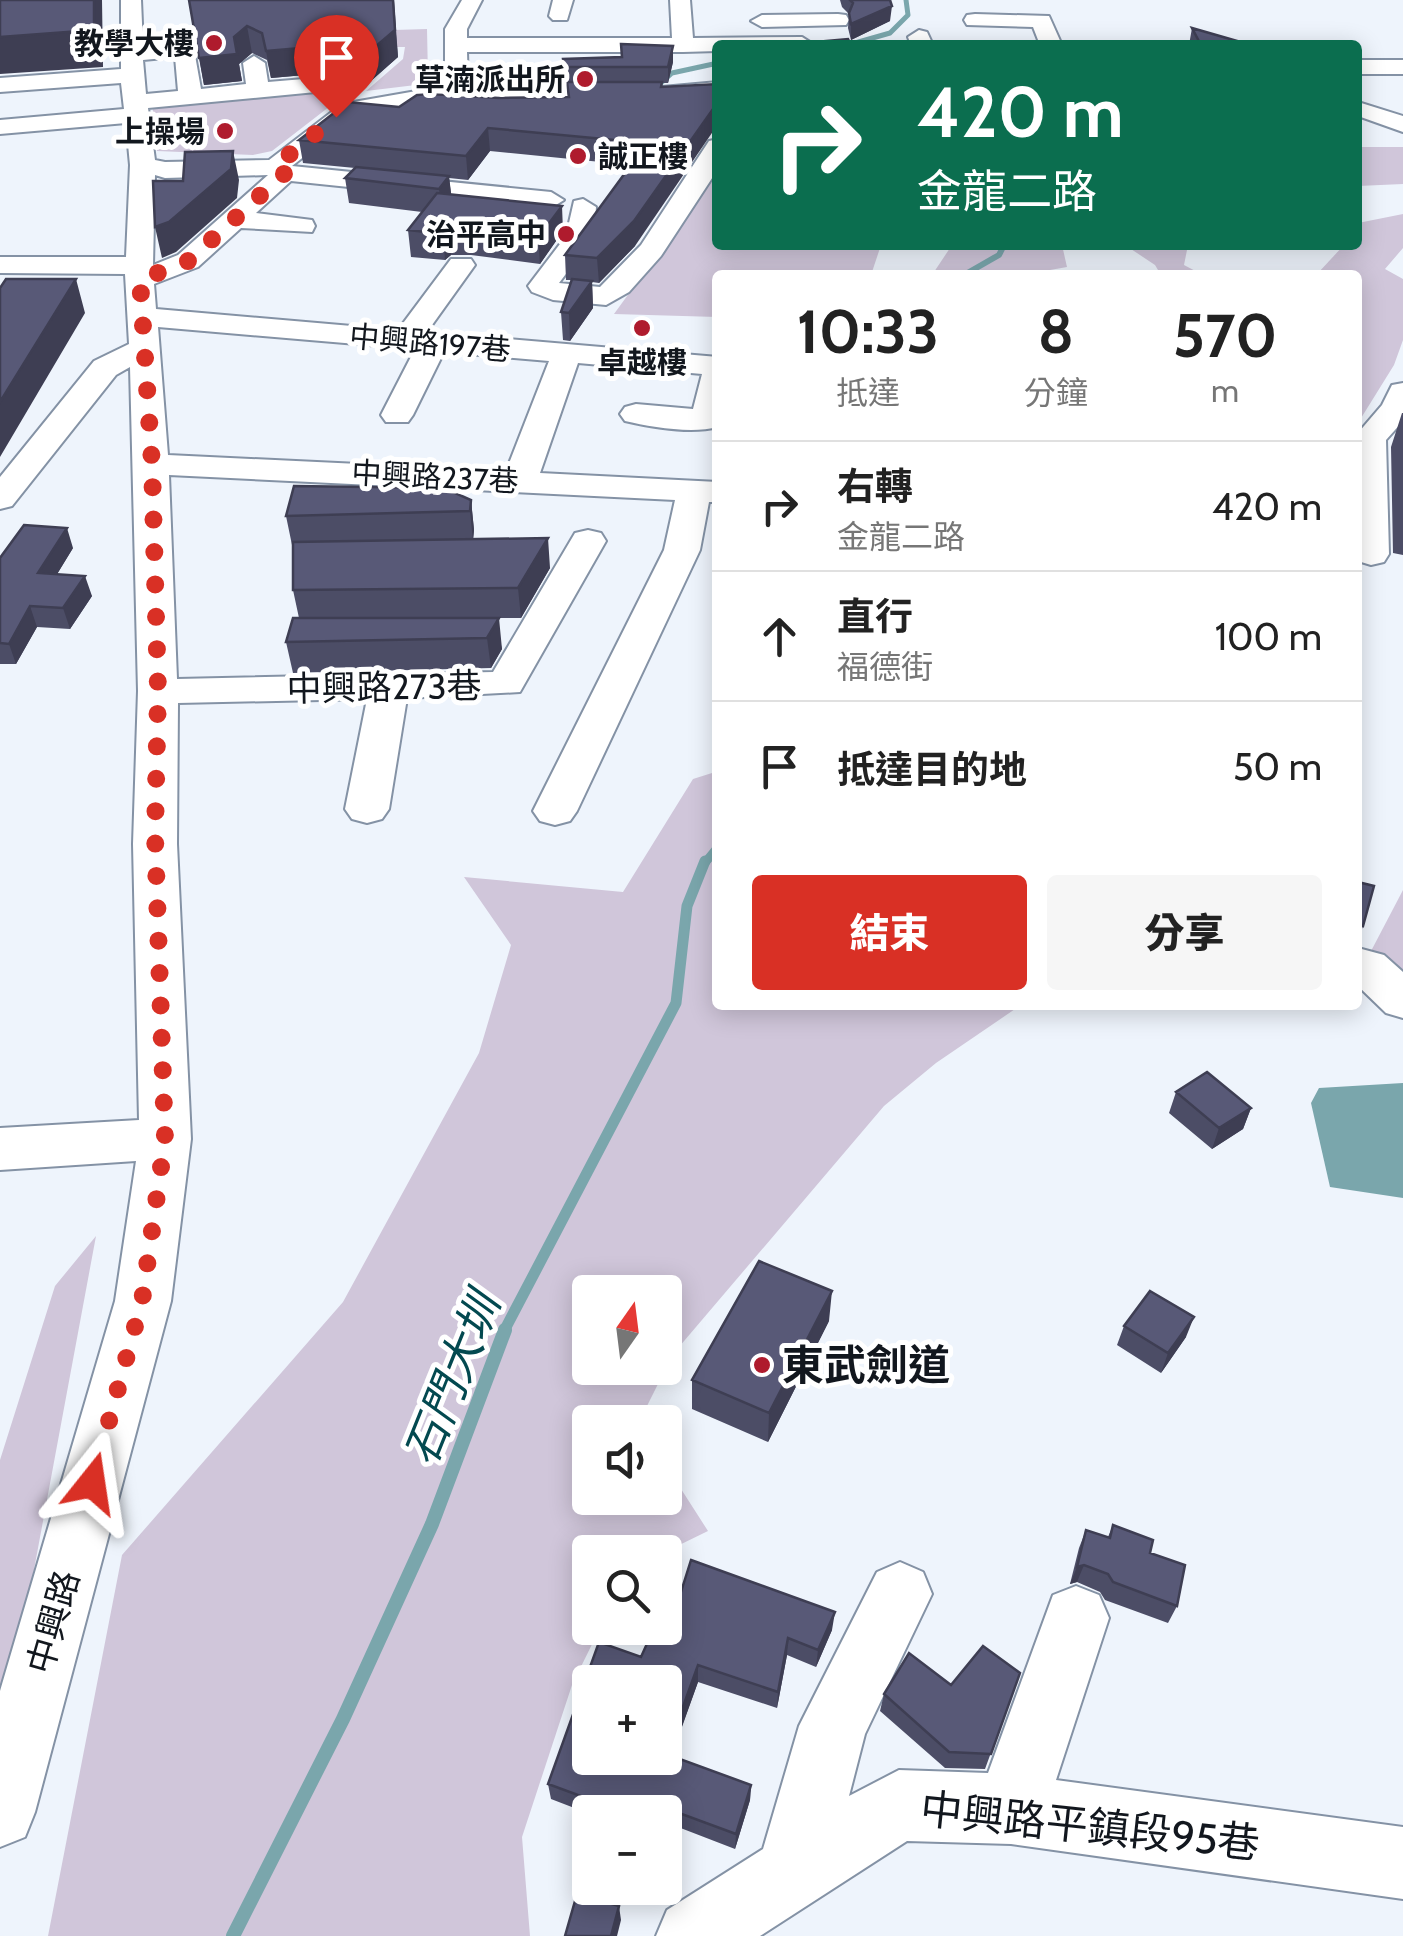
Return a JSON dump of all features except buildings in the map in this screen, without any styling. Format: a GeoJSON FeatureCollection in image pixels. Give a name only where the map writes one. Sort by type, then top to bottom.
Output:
{"type":"FeatureCollection","features":[{"type":"Feature","properties":{"kind":"street","name":"中興路"},"geometry":{"type":"LineString","coordinates":[[0,1812],[142,1301],[165,1139],[155,835],[158,691],[152,464],[142,303],[143,165],[131,0]]}},
{"type":"Feature","properties":{"kind":"street"},"geometry":{"type":"LineString","coordinates":[[457,91],[456,29],[472,0]]}},
{"type":"Feature","properties":{"kind":"street"},"geometry":{"type":"LineString","coordinates":[[971,10],[984,40]]}},
{"type":"Feature","properties":{"kind":"street"},"geometry":{"type":"LineString","coordinates":[[971,10],[1041,21],[1049,40]]}},
{"type":"Feature","properties":{"kind":"street"},"geometry":{"type":"LineString","coordinates":[[740,21],[838,20]]}},
{"type":"Feature","properties":{"kind":"street"},"geometry":{"type":"LineString","coordinates":[[454,54],[681,22],[780,40]]}},
{"type":"Feature","properties":{"kind":"street"},"geometry":{"type":"LineString","coordinates":[[2,127],[135,87],[185,49],[190,97]]}},
{"type":"Feature","properties":{"kind":"street"},"geometry":{"type":"LineString","coordinates":[[454,54],[614,60],[613,75],[643,98]]}},
{"type":"Feature","properties":{"kind":"street"},"geometry":{"type":"LineString","coordinates":[[254,63],[258,90]]}},
{"type":"Feature","properties":{"kind":"street"},"geometry":{"type":"LineString","coordinates":[[1362,67],[1403,67]]}},
{"type":"Feature","properties":{"kind":"street"},"geometry":{"type":"LineString","coordinates":[[2,127],[33,82]]}},
{"type":"Feature","properties":{"kind":"street"},"geometry":{"type":"LineString","coordinates":[[0,85],[33,82],[135,87],[190,97],[316,86]]}},
{"type":"Feature","properties":{"kind":"street"},"geometry":{"type":"LineString","coordinates":[[0,499],[104,368],[142,303],[235,219],[280,170],[350,109],[457,91],[643,98],[712,90]]}},
{"type":"Feature","properties":{"kind":"street"},"geometry":{"type":"LineString","coordinates":[[569,93],[643,98]]}},
{"type":"Feature","properties":{"kind":"street"},"geometry":{"type":"LineString","coordinates":[[1362,111],[1403,125]]}},
{"type":"Feature","properties":{"kind":"street"},"geometry":{"type":"LineString","coordinates":[[143,165],[165,170],[280,170],[551,200],[560,208],[583,207],[580,236],[542,286],[553,291],[611,294],[686,199],[712,156]]}},
{"type":"Feature","properties":{"kind":"street"},"geometry":{"type":"LineString","coordinates":[[235,219],[302,226]]}},
{"type":"Feature","properties":{"kind":"street","name":"中興路197巷"},"geometry":{"type":"LineString","coordinates":[[0,265],[142,303],[420,342],[712,368]]}},
{"type":"Feature","properties":{"kind":"street"},"geometry":{"type":"LineString","coordinates":[[397,414],[420,342],[461,265]]}},
{"type":"Feature","properties":{"kind":"street"},"geometry":{"type":"LineString","coordinates":[[520,480],[566,355]]}},
{"type":"Feature","properties":{"kind":"street"},"geometry":{"type":"LineString","coordinates":[[1371,554],[1370,438],[1397,408],[1403,392]]}},
{"type":"Feature","properties":{"kind":"street"},"geometry":{"type":"LineString","coordinates":[[636,414],[706,420],[712,394]]}},
{"type":"Feature","properties":{"kind":"street","name":"中興路237巷"},"geometry":{"type":"LineString","coordinates":[[152,464],[706,492]]}},
{"type":"Feature","properties":{"kind":"street","name":"中興路273巷"},"geometry":{"type":"LineString","coordinates":[[158,691],[506,684],[516,633],[578,545],[626,486]]}},
{"type":"Feature","properties":{"kind":"street"},"geometry":{"type":"LineString","coordinates":[[556,811],[706,492]]}},
{"type":"Feature","properties":{"kind":"street"},"geometry":{"type":"LineString","coordinates":[[367,809],[389,686]]}},
{"type":"Feature","properties":{"kind":"street"},"geometry":{"type":"LineString","coordinates":[[1362,966],[1403,1000]]}},
{"type":"Feature","properties":{"kind":"street"},"geometry":{"type":"LineString","coordinates":[[0,1149],[165,1139]]}},
{"type":"Feature","properties":{"kind":"street"},"geometry":{"type":"LineString","coordinates":[[793,1872],[833,1726],[900,1594]]}},
{"type":"Feature","properties":{"kind":"street"},"geometry":{"type":"LineString","coordinates":[[1011,1809],[1076,1618]]}},
{"type":"Feature","properties":{"kind":"street","name":"中興路平鎮段95巷"},"geometry":{"type":"LineString","coordinates":[[694,1936],[899,1805],[1011,1809],[1403,1864]]}},
{"type":"Feature","properties":{"kind":"shaded area"},"geometry":{"type":"Polygon","coordinates":[[[427,29],[428,77],[424,84],[366,91],[403,59],[405,47],[392,47],[394,30],[427,29]]]}},
{"type":"Feature","properties":{"kind":"shaded area","name":"上操場"},"geometry":{"type":"Polygon","coordinates":[[[338,87],[338,100],[272,151],[253,155],[157,151],[152,102],[338,87]]]}},
{"type":"Feature","properties":{"kind":"shaded area"},"geometry":{"type":"Polygon","coordinates":[[[1362,147],[1403,147],[1403,184],[1362,186],[1362,147]]]}},
{"type":"Feature","properties":{"kind":"shaded area"},"geometry":{"type":"Polygon","coordinates":[[[710,182],[712,250],[879,250],[873,270],[712,270],[712,317],[614,314],[710,182]]]}},
{"type":"Feature","properties":{"kind":"shaded area"},"geometry":{"type":"Polygon","coordinates":[[[1403,214],[1403,248],[1385,269],[1403,279],[1403,340],[1394,365],[1362,417],[1362,270],[1321,270],[1339,250],[1362,250],[1362,222],[1403,214]]]}},
{"type":"Feature","properties":{"kind":"shaded area"},"geometry":{"type":"Polygon","coordinates":[[[949,250],[1063,250],[1067,267],[1050,270],[935,270],[949,250]]]}},
{"type":"Feature","properties":{"kind":"shaded area"},"geometry":{"type":"Polygon","coordinates":[[[1132,250],[1187,250],[1184,265],[1194,270],[1158,270],[1132,250]]]}},
{"type":"Feature","properties":{"kind":"shaded area"},"geometry":{"type":"Polygon","coordinates":[[[712,773],[712,1010],[1014,1010],[936,1063],[884,1106],[682,1343],[682,1275],[572,1275],[572,1385],[658,1385],[648,1405],[572,1405],[572,1515],[682,1515],[682,1490],[708,1531],[682,1544],[682,1535],[572,1535],[572,1645],[592,1645],[582,1665],[572,1665],[572,1685],[522,1837],[530,1936],[48,1936],[122,1555],[343,1302],[479,1053],[511,945],[464,877],[623,892],[693,779],[712,773]]]}},
{"type":"Feature","properties":{"kind":"shaded area"},"geometry":{"type":"Polygon","coordinates":[[[1403,890],[1403,983],[1370,953],[1403,890]]]}},
{"type":"Feature","properties":{"kind":"shaded area"},"geometry":{"type":"Polygon","coordinates":[[[96,1236],[25,1618],[0,1690],[0,1460],[55,1286],[96,1236]]]}},
{"type":"Feature","properties":{"kind":"water"},"geometry":{"type":"Polygon","coordinates":[[[1403,1083],[1403,1198],[1330,1187],[1311,1103],[1319,1088],[1403,1083]]]}},
{"type":"Feature","properties":{"kind":"waterway"},"geometry":{"type":"LineString","coordinates":[[866,40],[890,33],[908,15],[906,0]]}},
{"type":"Feature","properties":{"kind":"waterway"},"geometry":{"type":"LineString","coordinates":[[660,84],[672,73],[712,64]]}},
{"type":"Feature","properties":{"kind":"waterway","name":"石門大圳"},"geometry":{"type":"LineString","coordinates":[[973,270],[1002,250]]}},
{"type":"Feature","properties":{"kind":"waterway","name":"石門大圳"},"geometry":{"type":"LineString","coordinates":[[704,864],[712,854]]}},
{"type":"Feature","properties":{"kind":"waterway","name":"石門大圳"},"geometry":{"type":"LineString","coordinates":[[503,1333],[676,1003],[687,906],[705,861]]}},
{"type":"Feature","properties":{"kind":"waterway","name":"石門大圳"},"geometry":{"type":"LineString","coordinates":[[233,1936],[343,1719],[432,1524],[505,1330]]}},
{"type":"Feature","properties":{"kind":"place","name":"教學大樓"},"geometry":{"type":"Point","coordinates":[214,43]}},
{"type":"Feature","properties":{"kind":"place","name":"草湳派出所"},"geometry":{"type":"Point","coordinates":[585,79]}},
{"type":"Feature","properties":{"kind":"place","name":"上操場"},"geometry":{"type":"Point","coordinates":[225,131]}},
{"type":"Feature","properties":{"kind":"place","name":"誠正樓"},"geometry":{"type":"Point","coordinates":[578,156]}},
{"type":"Feature","properties":{"kind":"place","name":"治平高中"},"geometry":{"type":"Point","coordinates":[566,234]}},
{"type":"Feature","properties":{"kind":"place","name":"卓越樓"},"geometry":{"type":"Point","coordinates":[642,328]}},
{"type":"Feature","properties":{"kind":"place","name":"東武劍道"},"geometry":{"type":"Point","coordinates":[762,1365]}},
{"type":"Feature","properties":{"kind":"route"},"geometry":{"type":"LineString","coordinates":[[92,1483],[142,1301],[165,1139],[155,835],[158,691],[152,464],[140,280],[188,261],[285,173],[275,166],[336,117]]}}]}
